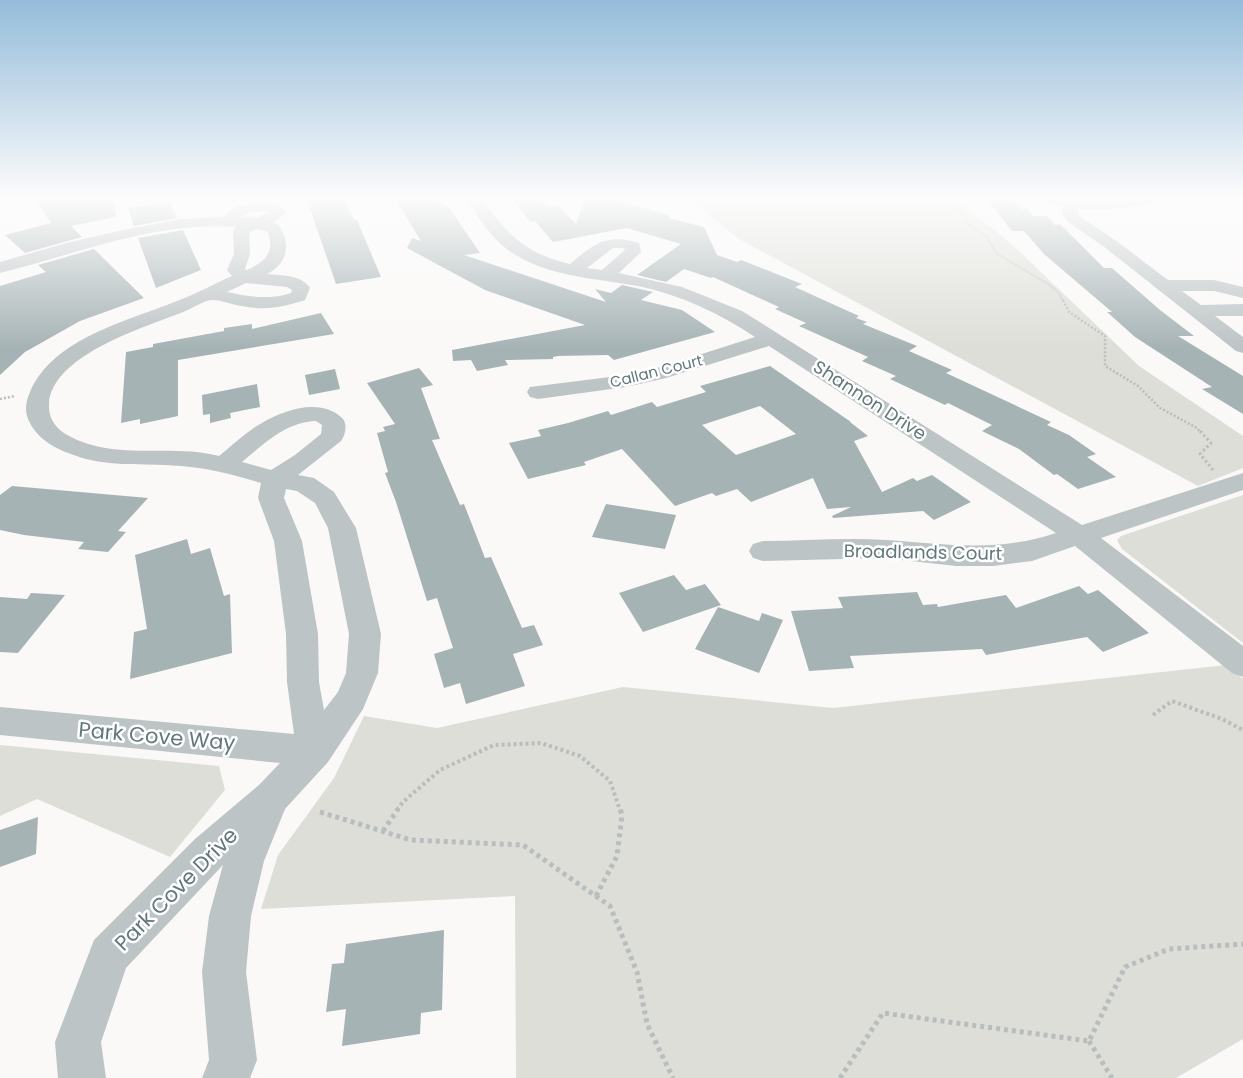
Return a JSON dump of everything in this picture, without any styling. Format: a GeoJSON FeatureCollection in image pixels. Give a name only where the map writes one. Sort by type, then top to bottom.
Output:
{"type":"FeatureCollection","features":[{"type":"Feature","properties":{"kind":"street","name":"Park Cove Drive"},"geometry":{"type":"LineString","coordinates":[[0,268],[74,247]]}},
{"type":"Feature","properties":{"kind":"street"},"geometry":{"type":"LineString","coordinates":[[211,294],[258,304],[280,303],[299,296],[302,288],[292,282],[244,277],[236,270],[242,254],[242,247]]}},
{"type":"Feature","properties":{"kind":"street","name":"Park Cove Drive"},"geometry":{"type":"LineString","coordinates":[[82,1078],[78,1042],[109,954],[209,852],[272,797],[315,750],[350,699],[362,673],[365,634],[342,528],[325,498],[305,484],[274,479],[223,465],[178,458],[117,457],[93,453],[71,446],[52,436],[43,426],[37,414],[38,399],[44,384],[57,368],[72,355],[112,332],[186,305],[267,267],[278,253],[278,247]]}},
{"type":"Feature","properties":{"kind":"street","name":"Shannon Drive"},"geometry":{"type":"LineString","coordinates":[[515,247],[537,259],[573,270],[661,286],[694,296],[735,315],[1080,536],[1243,664]]}},
{"type":"Feature","properties":{"kind":"street"},"geometry":{"type":"LineString","coordinates":[[573,270],[600,247]]}},
{"type":"Feature","properties":{"kind":"street"},"geometry":{"type":"LineString","coordinates":[[605,276],[633,252],[633,247]]}},
{"type":"Feature","properties":{"kind":"street"},"geometry":{"type":"LineString","coordinates":[[1115,247],[1243,347]]}},
{"type":"Feature","properties":{"kind":"street"},"geometry":{"type":"LineString","coordinates":[[1164,286],[1210,285],[1243,293]]}},
{"type":"Feature","properties":{"kind":"street"},"geometry":{"type":"LineString","coordinates":[[1196,311],[1243,310]]}},
{"type":"Feature","properties":{"kind":"street","name":"Callan Court"},"geometry":{"type":"LineString","coordinates":[[538,392],[626,381],[666,372],[772,338]]}},
{"type":"Feature","properties":{"kind":"street"},"geometry":{"type":"LineString","coordinates":[[223,465],[269,428],[299,415],[321,414],[334,422],[333,436],[304,460],[274,479],[271,498],[288,542],[302,634],[303,682],[315,750]]}},
{"type":"Feature","properties":{"kind":"street","name":"Broadlands Court"},"geometry":{"type":"LineString","coordinates":[[764,551],[884,550],[956,556],[993,556],[1032,551],[1240,483]]}},
{"type":"Feature","properties":{"kind":"street","name":"Park Cove Way"},"geometry":{"type":"LineString","coordinates":[[0,721],[315,750]]}},
{"type":"Feature","properties":{"kind":"street","name":"Park Cove Drive"},"geometry":{"type":"LineString","coordinates":[[226,1078],[233,1060],[224,972],[230,916],[244,861],[272,797]]}},
{"type":"Feature","properties":{"kind":"path"},"geometry":{"type":"LineString","coordinates":[[993,247],[996,253],[1048,284],[1059,293],[1069,312],[1105,336],[1105,366],[1138,386],[1160,408],[1197,428],[1211,443],[1200,454],[1212,469],[1240,483]]}},
{"type":"Feature","properties":{"kind":"path"},"geometry":{"type":"LineString","coordinates":[[1153,715],[1172,701],[1222,719],[1243,730]]}},
{"type":"Feature","properties":{"kind":"path"},"geometry":{"type":"LineString","coordinates":[[383,831],[403,802],[440,770],[494,745],[541,743],[580,756],[610,781],[622,815],[617,856],[596,896]]}},
{"type":"Feature","properties":{"kind":"path"},"geometry":{"type":"LineString","coordinates":[[320,812],[411,840],[523,845],[610,906],[637,972],[647,1024],[673,1078]]}},
{"type":"Feature","properties":{"kind":"path"},"geometry":{"type":"LineString","coordinates":[[1088,1041],[1125,966],[1169,949],[1243,944]]}},
{"type":"Feature","properties":{"kind":"path"},"geometry":{"type":"LineString","coordinates":[[840,1078],[882,1013],[1088,1041],[1112,1078]]}},
{"type":"Feature","properties":{"kind":"shaded area"},"geometry":{"type":"Polygon","coordinates":[[[754,247],[1015,247],[1139,366],[1243,436],[1243,468],[1198,486],[754,247]]]}},
{"type":"Feature","properties":{"kind":"shaded area"},"geometry":{"type":"Polygon","coordinates":[[[1243,495],[1243,643],[1122,549],[1117,540],[1121,536],[1243,495]]]}},
{"type":"Feature","properties":{"kind":"shaded area"},"geometry":{"type":"Polygon","coordinates":[[[1226,665],[1243,679],[1243,1039],[1176,1078],[516,1078],[515,896],[261,909],[278,855],[334,778],[364,716],[437,728],[623,687],[833,708],[1226,665]]]}},
{"type":"Feature","properties":{"kind":"shaded area"},"geometry":{"type":"Polygon","coordinates":[[[0,745],[219,766],[225,790],[170,857],[37,799],[0,816],[0,745]]]}},
{"type":"Feature","properties":{"kind":"building"},"geometry":{"type":"Polygon","coordinates":[[[19,247],[45,247],[25,253],[19,247]]]}},
{"type":"Feature","properties":{"kind":"building"},"geometry":{"type":"Polygon","coordinates":[[[141,247],[191,247],[201,270],[156,288],[141,247]]]}},
{"type":"Feature","properties":{"kind":"building"},"geometry":{"type":"Polygon","coordinates":[[[323,247],[368,247],[381,277],[336,284],[323,247]]]}},
{"type":"Feature","properties":{"kind":"building"},"geometry":{"type":"Polygon","coordinates":[[[476,247],[480,253],[464,255],[606,302],[595,289],[611,293],[622,285],[653,292],[641,300],[682,310],[715,332],[614,360],[608,355],[505,360],[508,365],[477,371],[471,360],[453,361],[452,350],[585,325],[485,290],[407,248],[476,247]]]}},
{"type":"Feature","properties":{"kind":"building"},"geometry":{"type":"Polygon","coordinates":[[[676,247],[713,247],[717,255],[737,262],[741,260],[802,284],[795,287],[859,316],[856,318],[867,322],[863,324],[917,346],[909,351],[952,370],[946,373],[1051,422],[1047,425],[1069,435],[1096,454],[1087,457],[1116,477],[1078,489],[1057,474],[1054,475],[1019,449],[982,431],[992,425],[948,403],[945,405],[890,379],[896,376],[862,361],[868,357],[799,326],[806,323],[775,309],[779,307],[713,277],[684,269],[666,282],[637,275],[676,247]]]}},
{"type":"Feature","properties":{"kind":"building"},"geometry":{"type":"Polygon","coordinates":[[[1038,247],[1083,247],[1104,268],[1112,268],[1160,310],[1194,336],[1178,336],[1243,376],[1243,414],[1202,389],[1212,387],[1135,337],[1107,312],[1112,312],[1038,247]]]}},
{"type":"Feature","properties":{"kind":"building"},"geometry":{"type":"Polygon","coordinates":[[[94,249],[144,298],[80,321],[25,352],[0,375],[0,286],[46,272],[38,265],[94,249]]]}},
{"type":"Feature","properties":{"kind":"building"},"geometry":{"type":"Polygon","coordinates":[[[321,313],[334,334],[178,360],[178,416],[140,424],[140,419],[121,423],[126,352],[153,347],[153,344],[224,331],[224,328],[252,324],[252,329],[321,313]]]}},
{"type":"Feature","properties":{"kind":"building"},"geometry":{"type":"Polygon","coordinates":[[[770,366],[851,422],[868,436],[854,441],[882,492],[913,478],[917,481],[932,475],[971,502],[934,520],[923,511],[833,518],[832,516],[851,507],[827,509],[813,478],[751,502],[737,489],[716,496],[712,493],[675,506],[622,449],[584,462],[586,465],[528,479],[509,443],[541,436],[538,430],[608,411],[611,415],[652,402],[657,407],[706,392],[700,386],[770,366]],[[760,406],[702,425],[736,455],[796,434],[760,406]]]}},
{"type":"Feature","properties":{"kind":"building"},"geometry":{"type":"Polygon","coordinates":[[[419,368],[433,385],[421,388],[440,439],[432,440],[460,505],[464,504],[485,558],[491,557],[522,628],[534,625],[543,645],[513,654],[525,686],[466,704],[460,683],[444,688],[434,654],[453,648],[437,598],[427,601],[385,473],[388,472],[377,433],[385,431],[383,427],[395,424],[367,383],[419,368]]]}},
{"type":"Feature","properties":{"kind":"building"},"geometry":{"type":"Polygon","coordinates":[[[335,369],[340,389],[309,395],[305,375],[335,369]]]}},
{"type":"Feature","properties":{"kind":"building"},"geometry":{"type":"Polygon","coordinates":[[[257,384],[260,407],[230,413],[231,418],[210,423],[210,414],[203,415],[202,395],[257,384]]]}},
{"type":"Feature","properties":{"kind":"building"},"geometry":{"type":"Polygon","coordinates":[[[12,486],[148,498],[118,531],[126,532],[108,552],[78,549],[84,542],[24,535],[0,530],[0,495],[12,486]]]}},
{"type":"Feature","properties":{"kind":"building"},"geometry":{"type":"Polygon","coordinates":[[[606,504],[676,515],[665,549],[592,537],[606,504]]]}},
{"type":"Feature","properties":{"kind":"building"},"geometry":{"type":"Polygon","coordinates":[[[187,539],[191,554],[210,548],[224,596],[230,594],[232,653],[130,679],[134,632],[147,629],[135,555],[187,539]]]}},
{"type":"Feature","properties":{"kind":"building"},"geometry":{"type":"Polygon","coordinates":[[[674,575],[686,590],[705,584],[721,605],[643,632],[619,593],[674,575]]]}},
{"type":"Feature","properties":{"kind":"building"},"geometry":{"type":"Polygon","coordinates":[[[1079,586],[1088,594],[1098,590],[1149,633],[1103,652],[1087,637],[986,655],[982,649],[850,656],[854,668],[809,671],[791,611],[843,608],[838,597],[917,592],[923,605],[937,604],[938,607],[1006,595],[1016,608],[1079,586]]]}},
{"type":"Feature","properties":{"kind":"building"},"geometry":{"type":"Polygon","coordinates":[[[31,593],[65,595],[18,653],[0,652],[0,597],[27,599],[31,593]]]}},
{"type":"Feature","properties":{"kind":"building"},"geometry":{"type":"Polygon","coordinates":[[[718,607],[759,621],[762,613],[783,620],[759,673],[695,649],[718,607]]]}},
{"type":"Feature","properties":{"kind":"building"},"geometry":{"type":"Polygon","coordinates":[[[38,817],[36,854],[0,867],[0,830],[38,817]]]}},
{"type":"Feature","properties":{"kind":"building"},"geometry":{"type":"Polygon","coordinates":[[[444,930],[442,1010],[421,1013],[420,1034],[342,1046],[346,1009],[326,1012],[332,964],[344,963],[346,944],[444,930]]]}}]}
